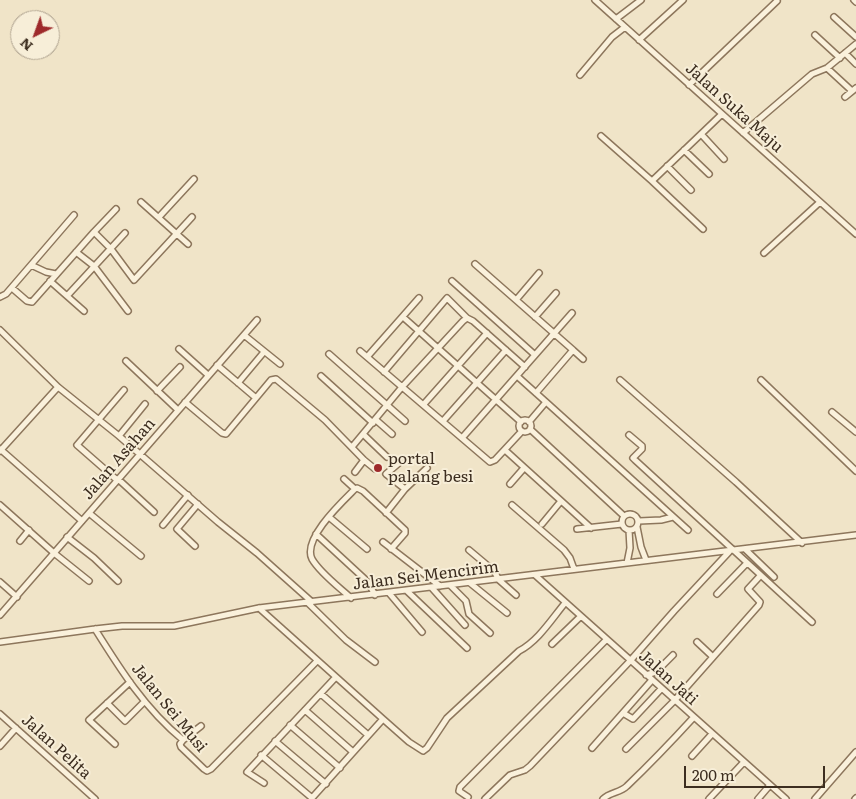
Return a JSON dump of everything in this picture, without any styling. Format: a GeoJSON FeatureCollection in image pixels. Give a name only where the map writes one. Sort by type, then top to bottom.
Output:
{"type":"FeatureCollection","features":[{"type":"Feature","properties":{"kind":"street","name":"Jalan Suka Maju"},"geometry":{"type":"LineString","coordinates":[[595,0],[856,234]]}},
{"type":"Feature","properties":{"kind":"street"},"geometry":{"type":"LineString","coordinates":[[616,19],[641,0]]}},
{"type":"Feature","properties":{"kind":"street"},"geometry":{"type":"LineString","coordinates":[[639,40],[683,0]]}},
{"type":"Feature","properties":{"kind":"street"},"geometry":{"type":"LineString","coordinates":[[689,85],[777,1]]}},
{"type":"Feature","properties":{"kind":"street"},"geometry":{"type":"LineString","coordinates":[[834,17],[856,37]]}},
{"type":"Feature","properties":{"kind":"street"},"geometry":{"type":"LineString","coordinates":[[580,75],[612,37],[625,27]]}},
{"type":"Feature","properties":{"kind":"street"},"geometry":{"type":"LineString","coordinates":[[815,35],[840,58]]}},
{"type":"Feature","properties":{"kind":"street"},"geometry":{"type":"LineString","coordinates":[[743,133],[812,74],[828,68],[856,44]]}},
{"type":"Feature","properties":{"kind":"street"},"geometry":{"type":"LineString","coordinates":[[845,53],[856,64]]}},
{"type":"Feature","properties":{"kind":"street"},"geometry":{"type":"LineString","coordinates":[[828,68],[854,89],[845,96]]}},
{"type":"Feature","properties":{"kind":"street"},"geometry":{"type":"LineString","coordinates":[[652,181],[722,114]]}},
{"type":"Feature","properties":{"kind":"street"},"geometry":{"type":"LineString","coordinates":[[701,134],[724,159]]}},
{"type":"Feature","properties":{"kind":"street"},"geometry":{"type":"LineString","coordinates":[[601,136],[703,229]]}},
{"type":"Feature","properties":{"kind":"street"},"geometry":{"type":"LineString","coordinates":[[684,150],[708,174]]}},
{"type":"Feature","properties":{"kind":"street"},"geometry":{"type":"LineString","coordinates":[[667,166],[691,190]]}},
{"type":"Feature","properties":{"kind":"street"},"geometry":{"type":"LineString","coordinates":[[159,217],[194,180]]}},
{"type":"Feature","properties":{"kind":"street"},"geometry":{"type":"LineString","coordinates":[[141,202],[188,244]]}},
{"type":"Feature","properties":{"kind":"street"},"geometry":{"type":"LineString","coordinates":[[764,253],[820,202]]}},
{"type":"Feature","properties":{"kind":"street"},"geometry":{"type":"LineString","coordinates":[[12,288],[30,302],[116,209]]}},
{"type":"Feature","properties":{"kind":"street"},"geometry":{"type":"LineString","coordinates":[[0,298],[12,288],[74,215]]}},
{"type":"Feature","properties":{"kind":"street"},"geometry":{"type":"LineString","coordinates":[[94,232],[111,249],[134,280],[192,217]]}},
{"type":"Feature","properties":{"kind":"street"},"geometry":{"type":"LineString","coordinates":[[67,296],[125,233]]}},
{"type":"Feature","properties":{"kind":"street"},"geometry":{"type":"LineString","coordinates":[[76,252],[94,266],[128,311]]}},
{"type":"Feature","properties":{"kind":"street"},"geometry":{"type":"LineString","coordinates":[[476,264],[583,359]]}},
{"type":"Feature","properties":{"kind":"street"},"geometry":{"type":"LineString","coordinates":[[31,266],[56,274]]}},
{"type":"Feature","properties":{"kind":"street"},"geometry":{"type":"LineString","coordinates":[[516,300],[539,273]]}},
{"type":"Feature","properties":{"kind":"street"},"geometry":{"type":"LineString","coordinates":[[50,281],[84,311]]}},
{"type":"Feature","properties":{"kind":"street"},"geometry":{"type":"LineString","coordinates":[[452,281],[535,355]]}},
{"type":"Feature","properties":{"kind":"street"},"geometry":{"type":"LineString","coordinates":[[535,317],[556,293]]}},
{"type":"Feature","properties":{"kind":"street"},"geometry":{"type":"LineString","coordinates":[[367,357],[419,298]]}},
{"type":"Feature","properties":{"kind":"street"},"geometry":{"type":"LineString","coordinates":[[384,372],[446,298],[525,367]]}},
{"type":"Feature","properties":{"kind":"street"},"geometry":{"type":"LineString","coordinates":[[462,438],[572,313]]}},
{"type":"Feature","properties":{"kind":"street"},"geometry":{"type":"LineString","coordinates":[[403,317],[520,422],[519,426],[522,431]]}},
{"type":"Feature","properties":{"kind":"street"},"geometry":{"type":"LineString","coordinates":[[352,447],[402,387],[467,318]]}},
{"type":"Feature","properties":{"kind":"street","name":"Jalan Asahan"},"geometry":{"type":"LineString","coordinates":[[0,615],[257,320]]}},
{"type":"Feature","properties":{"kind":"street"},"geometry":{"type":"LineString","coordinates":[[1,332],[58,387],[257,552],[310,602],[346,640],[375,662]]}},
{"type":"Feature","properties":{"kind":"street"},"geometry":{"type":"LineString","coordinates":[[424,404],[487,333]]}},
{"type":"Feature","properties":{"kind":"street"},"geometry":{"type":"LineString","coordinates":[[244,334],[280,364]]}},
{"type":"Feature","properties":{"kind":"street"},"geometry":{"type":"LineString","coordinates":[[178,349],[208,376]]}},
{"type":"Feature","properties":{"kind":"street"},"geometry":{"type":"LineString","coordinates":[[443,420],[506,350]]}},
{"type":"Feature","properties":{"kind":"street"},"geometry":{"type":"LineString","coordinates":[[536,392],[573,350]]}},
{"type":"Feature","properties":{"kind":"street"},"geometry":{"type":"LineString","coordinates":[[360,351],[490,462],[495,460],[522,431],[526,432],[530,429]]}},
{"type":"Feature","properties":{"kind":"street"},"geometry":{"type":"LineString","coordinates":[[238,383],[264,352]]}},
{"type":"Feature","properties":{"kind":"street"},"geometry":{"type":"LineString","coordinates":[[328,354],[406,422]]}},
{"type":"Feature","properties":{"kind":"street"},"geometry":{"type":"LineString","coordinates":[[126,361],[178,410]]}},
{"type":"Feature","properties":{"kind":"street"},"geometry":{"type":"LineString","coordinates":[[217,365],[256,398]]}},
{"type":"Feature","properties":{"kind":"street"},"geometry":{"type":"LineString","coordinates":[[157,391],[180,368]]}},
{"type":"Feature","properties":{"kind":"street"},"geometry":{"type":"LineString","coordinates":[[321,376],[374,422],[392,434]]}},
{"type":"Feature","properties":{"kind":"street"},"geometry":{"type":"LineString","coordinates":[[517,376],[688,530]]}},
{"type":"Feature","properties":{"kind":"street"},"geometry":{"type":"LineString","coordinates":[[185,402],[224,434],[229,432],[271,380],[276,379],[325,420],[375,469]]}},
{"type":"Feature","properties":{"kind":"street"},"geometry":{"type":"LineString","coordinates":[[620,380],[802,543]]}},
{"type":"Feature","properties":{"kind":"street"},"geometry":{"type":"LineString","coordinates":[[761,380],[856,471]]}},
{"type":"Feature","properties":{"kind":"street"},"geometry":{"type":"LineString","coordinates":[[58,387],[0,450],[82,521]]}},
{"type":"Feature","properties":{"kind":"street"},"geometry":{"type":"LineString","coordinates":[[124,390],[78,446],[154,512]]}},
{"type":"Feature","properties":{"kind":"street"},"geometry":{"type":"LineString","coordinates":[[546,402],[529,422],[530,429],[624,516]]}},
{"type":"Feature","properties":{"kind":"street"},"geometry":{"type":"LineString","coordinates":[[119,436],[145,404]]}},
{"type":"Feature","properties":{"kind":"street"},"geometry":{"type":"LineString","coordinates":[[832,412],[856,432]]}},
{"type":"Feature","properties":{"kind":"street"},"geometry":{"type":"LineString","coordinates":[[520,422],[525,420],[529,422]]}},
{"type":"Feature","properties":{"kind":"street"},"geometry":{"type":"LineString","coordinates":[[363,434],[387,457]]}},
{"type":"Feature","properties":{"kind":"street"},"geometry":{"type":"LineString","coordinates":[[629,435],[642,446],[642,449],[633,458],[732,551],[812,622]]}},
{"type":"Feature","properties":{"kind":"street"},"geometry":{"type":"LineString","coordinates":[[505,450],[591,528]]}},
{"type":"Feature","properties":{"kind":"street"},"geometry":{"type":"LineString","coordinates":[[355,472],[364,460]]}},
{"type":"Feature","properties":{"kind":"street"},"geometry":{"type":"LineString","coordinates":[[400,463],[386,474],[405,490]]}},
{"type":"Feature","properties":{"kind":"street"},"geometry":{"type":"LineString","coordinates":[[386,513],[427,468]]}},
{"type":"Feature","properties":{"kind":"street"},"geometry":{"type":"LineString","coordinates":[[510,484],[524,468]]}},
{"type":"Feature","properties":{"kind":"street"},"geometry":{"type":"LineString","coordinates":[[344,479],[355,489],[358,488],[362,491],[406,532],[391,549]]}},
{"type":"Feature","properties":{"kind":"street"},"geometry":{"type":"LineString","coordinates":[[351,598],[321,570],[312,558],[310,547],[316,534],[329,517],[355,489]]}},
{"type":"Feature","properties":{"kind":"street"},"geometry":{"type":"LineString","coordinates":[[163,525],[188,495]]}},
{"type":"Feature","properties":{"kind":"street"},"geometry":{"type":"LineString","coordinates":[[542,524],[561,501]]}},
{"type":"Feature","properties":{"kind":"street"},"geometry":{"type":"LineString","coordinates":[[195,546],[177,529],[198,504]]}},
{"type":"Feature","properties":{"kind":"street"},"geometry":{"type":"LineString","coordinates":[[0,505],[89,581]]}},
{"type":"Feature","properties":{"kind":"street"},"geometry":{"type":"LineString","coordinates":[[512,505],[564,550],[574,568]]}},
{"type":"Feature","properties":{"kind":"street"},"geometry":{"type":"LineString","coordinates":[[89,513],[141,556]]}},
{"type":"Feature","properties":{"kind":"street"},"geometry":{"type":"LineString","coordinates":[[624,516],[632,513],[637,516],[641,547],[646,560]]}},
{"type":"Feature","properties":{"kind":"street"},"geometry":{"type":"LineString","coordinates":[[622,524],[624,516]]}},
{"type":"Feature","properties":{"kind":"street"},"geometry":{"type":"LineString","coordinates":[[329,517],[367,549]]}},
{"type":"Feature","properties":{"kind":"street"},"geometry":{"type":"LineString","coordinates":[[629,530],[638,524],[673,517]]}},
{"type":"Feature","properties":{"kind":"street"},"geometry":{"type":"LineString","coordinates":[[577,530],[622,524]]}},
{"type":"Feature","properties":{"kind":"street"},"geometry":{"type":"LineString","coordinates":[[622,524],[629,530]]}},
{"type":"Feature","properties":{"kind":"street"},"geometry":{"type":"LineString","coordinates":[[20,541],[29,530]]}},
{"type":"Feature","properties":{"kind":"street"},"geometry":{"type":"LineString","coordinates":[[627,563],[630,548],[629,530]]}},
{"type":"Feature","properties":{"kind":"street"},"geometry":{"type":"LineString","coordinates":[[316,534],[368,582],[376,595]]}},
{"type":"Feature","properties":{"kind":"street","name":"Jalan Sei Mencirim"},"geometry":{"type":"LineString","coordinates":[[0,642],[122,626],[174,626],[259,608],[498,580],[574,568],[746,550],[856,535]]}},
{"type":"Feature","properties":{"kind":"street"},"geometry":{"type":"LineString","coordinates":[[67,537],[94,558],[118,581]]}},
{"type":"Feature","properties":{"kind":"street"},"geometry":{"type":"LineString","coordinates":[[382,542],[440,586]]}},
{"type":"Feature","properties":{"kind":"street"},"geometry":{"type":"LineString","coordinates":[[630,548],[641,547]]}},
{"type":"Feature","properties":{"kind":"street"},"geometry":{"type":"LineString","coordinates":[[470,550],[494,572],[498,580],[516,595]]}},
{"type":"Feature","properties":{"kind":"street"},"geometry":{"type":"LineString","coordinates":[[746,550],[774,577]]}},
{"type":"Feature","properties":{"kind":"street"},"geometry":{"type":"LineString","coordinates":[[485,799],[510,775],[525,770],[530,766],[732,551]]}},
{"type":"Feature","properties":{"kind":"street"},"geometry":{"type":"LineString","coordinates":[[717,594],[746,563]]}},
{"type":"Feature","properties":{"kind":"street","name":"Jalan Jati"},"geometry":{"type":"LineString","coordinates":[[534,575],[785,799]]}},
{"type":"Feature","properties":{"kind":"street"},"geometry":{"type":"LineString","coordinates":[[626,749],[675,700],[759,605],[760,602],[748,589],[760,576]]}},
{"type":"Feature","properties":{"kind":"street"},"geometry":{"type":"LineString","coordinates":[[0,582],[17,597]]}},
{"type":"Feature","properties":{"kind":"street"},"geometry":{"type":"LineString","coordinates":[[470,583],[507,613]]}},
{"type":"Feature","properties":{"kind":"street"},"geometry":{"type":"LineString","coordinates":[[450,585],[466,601],[468,613],[490,633]]}},
{"type":"Feature","properties":{"kind":"street"},"geometry":{"type":"LineString","coordinates":[[432,588],[465,625]]}},
{"type":"Feature","properties":{"kind":"street"},"geometry":{"type":"LineString","coordinates":[[407,591],[467,648]]}},
{"type":"Feature","properties":{"kind":"street"},"geometry":{"type":"LineString","coordinates":[[389,593],[422,632]]}},
{"type":"Feature","properties":{"kind":"street"},"geometry":{"type":"LineString","coordinates":[[259,608],[382,719],[423,751],[447,718],[519,651],[527,647],[565,603]]}},
{"type":"Feature","properties":{"kind":"street"},"geometry":{"type":"LineString","coordinates":[[552,644],[580,617]]}},
{"type":"Feature","properties":{"kind":"street","name":"Jalan Sei Musi"},"geometry":{"type":"LineString","coordinates":[[95,629],[144,702],[182,740],[180,744],[182,747],[207,771],[316,661]]}},
{"type":"Feature","properties":{"kind":"street"},"geometry":{"type":"LineString","coordinates":[[468,797],[459,791],[460,787],[606,640]]}},
{"type":"Feature","properties":{"kind":"street"},"geometry":{"type":"LineString","coordinates":[[697,642],[713,657]]}},
{"type":"Feature","properties":{"kind":"street"},"geometry":{"type":"LineString","coordinates":[[646,675],[656,672],[673,655]]}},
{"type":"Feature","properties":{"kind":"street"},"geometry":{"type":"LineString","coordinates":[[264,783],[247,772],[335,678]]}},
{"type":"Feature","properties":{"kind":"street"},"geometry":{"type":"LineString","coordinates":[[592,748],[652,680]]}},
{"type":"Feature","properties":{"kind":"street"},"geometry":{"type":"LineString","coordinates":[[114,744],[89,720],[130,682]]}},
{"type":"Feature","properties":{"kind":"street"},"geometry":{"type":"LineString","coordinates":[[623,713],[633,719],[661,688]]}},
{"type":"Feature","properties":{"kind":"street"},"geometry":{"type":"LineString","coordinates":[[321,694],[368,736]]}},
{"type":"Feature","properties":{"kind":"street"},"geometry":{"type":"LineString","coordinates":[[107,703],[125,721],[144,702]]}},
{"type":"Feature","properties":{"kind":"street"},"geometry":{"type":"LineString","coordinates":[[305,710],[353,752]]}},
{"type":"Feature","properties":{"kind":"street","name":"Jalan Pelita"},"geometry":{"type":"LineString","coordinates":[[0,714],[95,799]]}},
{"type":"Feature","properties":{"kind":"street"},"geometry":{"type":"LineString","coordinates":[[603,799],[626,787],[694,717]]}},
{"type":"Feature","properties":{"kind":"street"},"geometry":{"type":"LineString","coordinates":[[261,755],[310,797],[314,797],[382,719]]}},
{"type":"Feature","properties":{"kind":"street"},"geometry":{"type":"LineString","coordinates":[[290,725],[340,768]]}},
{"type":"Feature","properties":{"kind":"street"},"geometry":{"type":"LineString","coordinates":[[182,740],[201,726]]}},
{"type":"Feature","properties":{"kind":"street"},"geometry":{"type":"LineString","coordinates":[[0,746],[16,728]]}},
{"type":"Feature","properties":{"kind":"street"},"geometry":{"type":"LineString","coordinates":[[692,756],[712,734]]}},
{"type":"Feature","properties":{"kind":"street"},"geometry":{"type":"LineString","coordinates":[[276,741],[326,784]]}},
{"type":"Feature","properties":{"kind":"street"},"geometry":{"type":"LineString","coordinates":[[815,799],[856,752]]}},
{"type":"Feature","properties":{"kind":"street"},"geometry":{"type":"LineString","coordinates":[[709,799],[744,762]]}},
{"type":"Feature","properties":{"kind":"street"},"geometry":{"type":"LineString","coordinates":[[758,799],[770,785]]}},
{"type":"Feature","properties":{"kind":"place","name":"portal palang besi"},"geometry":{"type":"Point","coordinates":[378,468]}}]}
